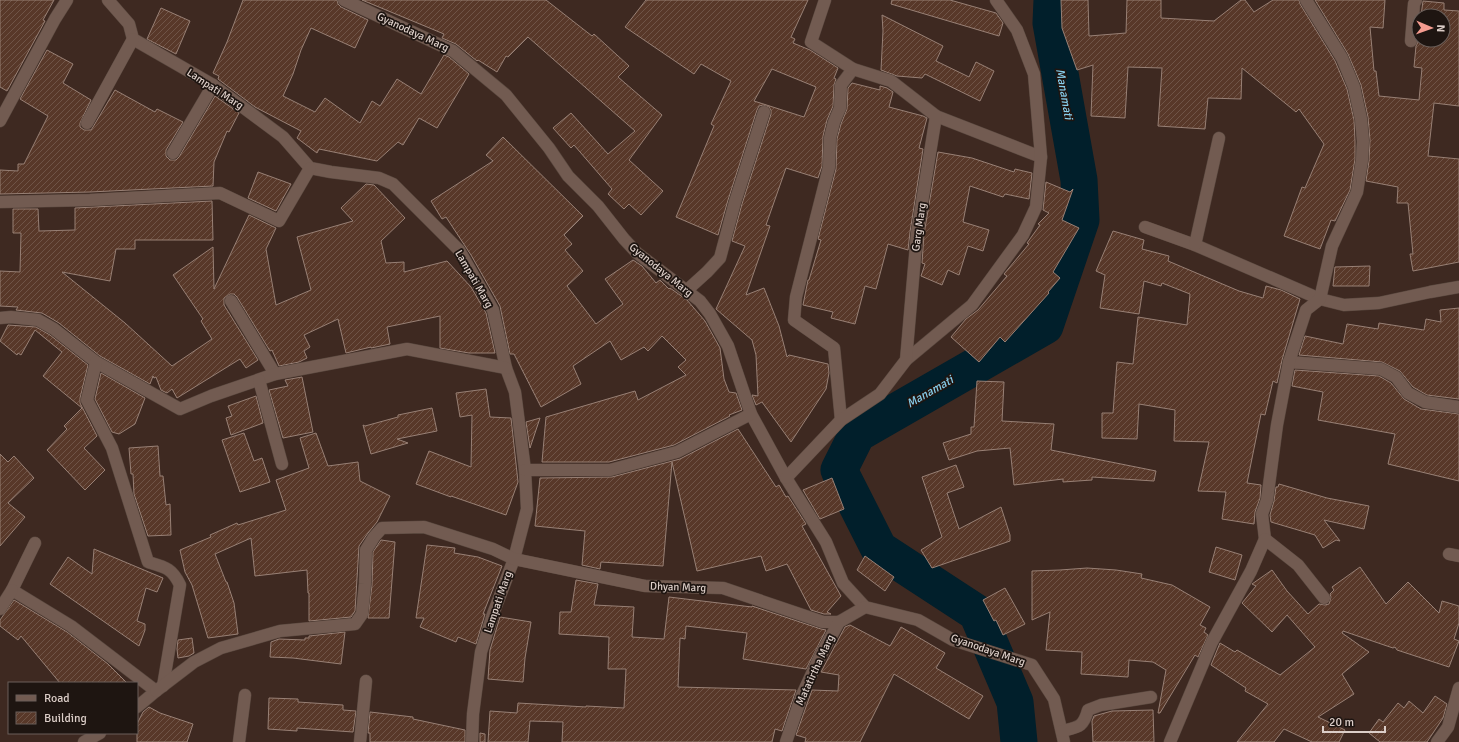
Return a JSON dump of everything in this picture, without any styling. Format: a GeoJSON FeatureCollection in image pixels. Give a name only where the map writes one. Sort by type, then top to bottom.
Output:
{"type":"FeatureCollection","features":[{"type":"Feature","properties":{"kind":"street"},"geometry":{"type":"LineString","coordinates":[[0,121],[55,19],[67,0]]}},
{"type":"Feature","properties":{"kind":"street"},"geometry":{"type":"LineString","coordinates":[[88,123],[133,39],[129,24],[108,0]]}},
{"type":"Feature","properties":{"kind":"street","name":"Gyanodaya Marg"},"geometry":{"type":"LineString","coordinates":[[344,0],[453,51],[506,95],[549,148],[568,176],[598,206],[637,253],[700,301],[710,314],[728,346],[751,414],[786,478],[826,542],[843,583],[865,607],[918,620],[953,640],[1032,665],[1054,699],[1063,737]]}},
{"type":"Feature","properties":{"kind":"street"},"geometry":{"type":"LineString","coordinates":[[825,0],[811,42],[853,69],[891,81],[936,116],[1042,157]]}},
{"type":"Feature","properties":{"kind":"street"},"geometry":{"type":"LineString","coordinates":[[786,478],[841,420],[880,394],[906,360],[972,305],[1023,235],[1036,207],[1042,157],[1034,74],[1017,30],[996,0]]}},
{"type":"Feature","properties":{"kind":"street"},"geometry":{"type":"LineString","coordinates":[[1170,742],[1212,642],[1252,571],[1265,539],[1262,514],[1267,500],[1277,425],[1288,362],[1306,310],[1320,299],[1332,246],[1357,192],[1362,160],[1363,141],[1361,118],[1354,88],[1342,58],[1306,0]]}},
{"type":"Feature","properties":{"kind":"street","name":"Lampati Marg"},"geometry":{"type":"LineString","coordinates":[[133,39],[213,85],[283,137],[310,168],[379,178],[393,184],[459,250],[493,310],[506,368],[514,392],[525,470],[527,509],[514,559],[493,614],[481,652],[473,714],[472,742]]}},
{"type":"Feature","properties":{"kind":"street"},"geometry":{"type":"LineString","coordinates":[[841,420],[834,348],[794,320],[796,297],[829,167],[830,138],[834,122],[840,108],[841,85],[853,69]]}},
{"type":"Feature","properties":{"kind":"street"},"geometry":{"type":"LineString","coordinates":[[172,153],[213,85]]}},
{"type":"Feature","properties":{"kind":"street"},"geometry":{"type":"LineString","coordinates":[[686,291],[720,258],[735,202],[764,112]]}},
{"type":"Feature","properties":{"kind":"street","name":"Garg Marg"},"geometry":{"type":"LineString","coordinates":[[906,360],[917,233],[936,116]]}},
{"type":"Feature","properties":{"kind":"street"},"geometry":{"type":"LineString","coordinates":[[1195,245],[1219,138]]}},
{"type":"Feature","properties":{"kind":"street"},"geometry":{"type":"LineString","coordinates":[[0,202],[90,200],[220,194],[279,221],[310,168]]}},
{"type":"Feature","properties":{"kind":"street"},"geometry":{"type":"LineString","coordinates":[[1144,227],[1195,245],[1320,299],[1344,305],[1379,303],[1459,287]]}},
{"type":"Feature","properties":{"kind":"street"},"geometry":{"type":"LineString","coordinates":[[231,301],[276,374]]}},
{"type":"Feature","properties":{"kind":"street"},"geometry":{"type":"LineString","coordinates":[[0,318],[11,317],[38,320],[54,329],[96,362],[180,408],[276,374],[407,349],[506,368]]}},
{"type":"Feature","properties":{"kind":"street"},"geometry":{"type":"LineString","coordinates":[[96,362],[88,400],[112,448],[148,562],[166,567],[175,576],[180,585],[160,688],[138,706]]}},
{"type":"Feature","properties":{"kind":"street"},"geometry":{"type":"LineString","coordinates":[[1288,362],[1381,369],[1396,377],[1408,393],[1425,402],[1459,407]]}},
{"type":"Feature","properties":{"kind":"street"},"geometry":{"type":"LineString","coordinates":[[259,380],[282,464]]}},
{"type":"Feature","properties":{"kind":"street"},"geometry":{"type":"LineString","coordinates":[[525,470],[610,470],[677,452],[751,414]]}},
{"type":"Feature","properties":{"kind":"street","name":"Dhyan Marg"},"geometry":{"type":"LineString","coordinates":[[160,688],[194,662],[221,648],[280,631],[355,624],[362,614],[366,550],[382,528],[424,527],[493,549],[514,559],[645,586],[723,588],[823,622],[839,622]]}},
{"type":"Feature","properties":{"kind":"street"},"geometry":{"type":"LineString","coordinates":[[1265,539],[1298,564],[1324,598]]}},
{"type":"Feature","properties":{"kind":"street"},"geometry":{"type":"LineString","coordinates":[[0,609],[12,590],[35,543]]}},
{"type":"Feature","properties":{"kind":"street"},"geometry":{"type":"LineString","coordinates":[[12,590],[71,626],[160,688]]}},
{"type":"Feature","properties":{"kind":"street"},"geometry":{"type":"LineString","coordinates":[[839,622],[865,607]]}},
{"type":"Feature","properties":{"kind":"street","name":"Matatirtha Marg"},"geometry":{"type":"LineString","coordinates":[[786,742],[802,695],[820,656],[839,622]]}},
{"type":"Feature","properties":{"kind":"street"},"geometry":{"type":"LineString","coordinates":[[360,742],[366,681]]}},
{"type":"Feature","properties":{"kind":"street"},"geometry":{"type":"LineString","coordinates":[[1437,742],[1448,727],[1459,688]]}},
{"type":"Feature","properties":{"kind":"street"},"geometry":{"type":"LineString","coordinates":[[239,742],[245,695]]}},
{"type":"Feature","properties":{"kind":"street"},"geometry":{"type":"LineString","coordinates":[[1063,737],[1080,726],[1085,720],[1088,710],[1101,705],[1151,697]]}},
{"type":"Feature","properties":{"kind":"street"},"geometry":{"type":"LineString","coordinates":[[84,742],[98,734]]}},
{"type":"Feature","properties":{"kind":"building"},"geometry":{"type":"Polygon","coordinates":[[[0,0],[54,0],[43,20],[45,21],[7,91],[0,87],[0,0]]]}},
{"type":"Feature","properties":{"kind":"building"},"geometry":{"type":"Polygon","coordinates":[[[243,0],[337,0],[341,7],[368,20],[355,48],[311,28],[283,96],[315,112],[325,98],[360,123],[372,101],[380,106],[397,79],[421,94],[444,55],[449,57],[469,74],[437,128],[419,118],[403,145],[398,142],[377,161],[319,149],[317,153],[297,138],[301,131],[255,107],[218,79],[219,76],[213,73],[243,0]]]}},
{"type":"Feature","properties":{"kind":"building"},"geometry":{"type":"Polygon","coordinates":[[[362,0],[546,0],[592,36],[594,34],[629,66],[618,77],[662,115],[629,160],[663,191],[641,215],[629,204],[624,209],[608,194],[612,189],[574,145],[571,148],[553,128],[571,113],[608,154],[635,131],[528,37],[508,57],[506,56],[497,72],[478,60],[477,61],[456,44],[442,38],[444,34],[362,0]]]}},
{"type":"Feature","properties":{"kind":"building"},"geometry":{"type":"Polygon","coordinates":[[[646,0],[808,0],[791,37],[795,39],[793,43],[810,50],[838,68],[834,78],[836,79],[834,85],[833,106],[827,120],[823,136],[822,166],[818,178],[786,168],[766,225],[770,226],[746,295],[764,288],[779,326],[787,357],[789,355],[828,364],[829,373],[826,389],[791,442],[762,402],[756,405],[752,395],[758,396],[756,355],[752,340],[716,309],[745,246],[732,241],[771,110],[769,107],[763,105],[759,106],[757,110],[718,235],[676,217],[714,126],[711,124],[731,81],[701,64],[694,74],[625,27],[646,0]],[[772,69],[754,101],[804,117],[816,87],[772,69]]]}},
{"type":"Feature","properties":{"kind":"building"},"geometry":{"type":"Polygon","coordinates":[[[892,0],[950,0],[996,13],[1003,23],[999,36],[891,4],[892,0]]]}},
{"type":"Feature","properties":{"kind":"building"},"geometry":{"type":"Polygon","coordinates":[[[1061,0],[1088,0],[1089,36],[1126,33],[1127,0],[1161,0],[1161,18],[1214,21],[1241,0],[1245,0],[1254,12],[1273,0],[1299,0],[1335,61],[1347,89],[1354,120],[1355,159],[1350,190],[1335,221],[1331,220],[1320,249],[1284,236],[1302,187],[1305,188],[1324,144],[1299,109],[1296,112],[1242,68],[1241,99],[1208,98],[1205,129],[1158,126],[1162,68],[1128,67],[1125,118],[1091,116],[1093,65],[1077,70],[1062,28],[1061,0]]]}},
{"type":"Feature","properties":{"kind":"building"},"geometry":{"type":"Polygon","coordinates":[[[1315,0],[1385,0],[1383,28],[1370,27],[1374,71],[1376,71],[1379,96],[1419,100],[1422,68],[1414,67],[1416,48],[1451,48],[1451,10],[1459,11],[1459,106],[1434,103],[1428,156],[1459,159],[1459,262],[1413,271],[1410,254],[1413,254],[1408,203],[1397,203],[1398,187],[1366,181],[1370,140],[1368,117],[1361,85],[1348,54],[1315,0]]]}},
{"type":"Feature","properties":{"kind":"building"},"geometry":{"type":"Polygon","coordinates":[[[1423,1],[1444,3],[1444,8],[1422,8],[1423,1]]]}},
{"type":"Feature","properties":{"kind":"building"},"geometry":{"type":"Polygon","coordinates":[[[161,8],[190,21],[176,54],[147,39],[161,8]]]}},
{"type":"Feature","properties":{"kind":"building"},"geometry":{"type":"Polygon","coordinates":[[[882,15],[943,46],[936,61],[969,77],[976,62],[994,71],[980,101],[925,74],[922,78],[897,76],[881,70],[883,31],[882,15]]]}},
{"type":"Feature","properties":{"kind":"building"},"geometry":{"type":"Polygon","coordinates":[[[47,50],[73,64],[63,83],[91,100],[80,123],[80,127],[84,130],[91,130],[115,90],[155,112],[157,109],[183,122],[166,150],[166,156],[170,160],[176,160],[179,157],[215,96],[239,113],[229,132],[227,131],[214,162],[213,186],[90,192],[0,194],[0,170],[18,171],[18,164],[24,164],[48,116],[20,99],[47,50]]]}},
{"type":"Feature","properties":{"kind":"building"},"geometry":{"type":"Polygon","coordinates":[[[852,83],[880,90],[880,86],[887,88],[893,92],[889,107],[927,118],[919,148],[923,149],[908,250],[888,244],[876,289],[865,286],[855,324],[831,318],[833,312],[803,305],[808,280],[821,240],[818,239],[836,169],[837,139],[847,109],[848,88],[852,83]]]}},
{"type":"Feature","properties":{"kind":"building"},"geometry":{"type":"Polygon","coordinates":[[[503,137],[583,216],[564,235],[572,244],[565,250],[583,271],[567,286],[596,324],[623,304],[605,279],[633,260],[642,266],[656,283],[660,280],[669,289],[670,288],[687,300],[705,321],[720,348],[724,379],[729,392],[736,393],[742,410],[729,415],[730,416],[674,445],[609,462],[542,462],[546,417],[635,391],[638,400],[686,375],[678,367],[686,360],[662,336],[648,351],[644,347],[621,360],[610,341],[573,366],[581,384],[541,407],[514,354],[510,354],[500,306],[471,255],[446,217],[442,219],[431,201],[493,161],[486,155],[503,137]]]}},
{"type":"Feature","properties":{"kind":"building"},"geometry":{"type":"Polygon","coordinates":[[[938,152],[972,158],[1014,172],[1015,169],[1032,173],[1029,199],[1005,194],[1003,197],[970,186],[963,222],[989,230],[983,251],[968,246],[959,275],[948,270],[942,285],[921,276],[925,264],[922,263],[924,234],[938,152]]]}},
{"type":"Feature","properties":{"kind":"building"},"geometry":{"type":"Polygon","coordinates":[[[258,172],[291,184],[276,211],[248,198],[258,172]]]}},
{"type":"Feature","properties":{"kind":"building"},"geometry":{"type":"Polygon","coordinates":[[[1046,182],[1070,192],[1073,189],[1062,220],[1079,228],[1053,272],[1060,278],[1048,292],[1049,293],[1005,342],[1000,337],[979,362],[951,337],[966,319],[978,310],[1007,276],[1004,274],[1029,244],[1027,243],[1040,225],[1038,224],[1049,213],[1043,210],[1046,182]]]}},
{"type":"Feature","properties":{"kind":"building"},"geometry":{"type":"Polygon","coordinates":[[[366,184],[374,185],[405,218],[381,241],[386,263],[404,262],[404,272],[447,261],[471,287],[486,313],[495,353],[469,353],[440,348],[440,316],[387,327],[390,344],[346,353],[338,319],[304,335],[310,347],[304,351],[307,358],[299,362],[279,366],[272,350],[270,351],[237,297],[234,294],[230,294],[224,298],[224,305],[258,360],[246,368],[240,359],[177,398],[172,389],[167,393],[161,390],[156,377],[154,378],[153,376],[150,384],[100,356],[59,323],[42,313],[16,310],[18,307],[0,306],[0,271],[20,272],[21,233],[13,233],[13,209],[38,209],[39,231],[75,230],[75,208],[212,201],[213,240],[135,240],[135,249],[116,249],[110,281],[62,272],[125,323],[172,366],[212,339],[201,321],[203,319],[173,275],[213,247],[214,289],[249,215],[276,228],[266,249],[276,305],[311,290],[297,237],[353,221],[341,208],[366,184]]]}},
{"type":"Feature","properties":{"kind":"building"},"geometry":{"type":"Polygon","coordinates":[[[1113,231],[1144,240],[1142,249],[1169,256],[1168,261],[1239,291],[1263,298],[1266,286],[1281,290],[1300,299],[1282,360],[1277,383],[1273,381],[1265,415],[1261,414],[1247,483],[1261,485],[1260,498],[1255,512],[1254,524],[1222,519],[1226,492],[1198,491],[1209,442],[1174,441],[1175,410],[1139,404],[1137,439],[1102,438],[1102,413],[1113,413],[1117,362],[1133,364],[1138,317],[1187,325],[1190,294],[1162,283],[1161,286],[1144,281],[1139,314],[1100,308],[1105,275],[1096,271],[1113,231]]]}},
{"type":"Feature","properties":{"kind":"building"},"geometry":{"type":"Polygon","coordinates":[[[1370,266],[1369,286],[1333,286],[1335,267],[1370,266]]]}},
{"type":"Feature","properties":{"kind":"building"},"geometry":{"type":"Polygon","coordinates":[[[1459,308],[1459,399],[1427,395],[1413,387],[1400,371],[1382,362],[1299,355],[1305,336],[1343,344],[1347,324],[1378,329],[1379,323],[1424,330],[1426,319],[1441,322],[1440,310],[1459,308]]]}},
{"type":"Feature","properties":{"kind":"building"},"geometry":{"type":"Polygon","coordinates":[[[8,325],[36,327],[50,335],[88,365],[80,403],[97,436],[84,448],[105,470],[85,490],[47,450],[67,429],[64,426],[82,408],[43,376],[62,352],[35,330],[21,355],[18,353],[17,355],[0,341],[8,325]]]}},
{"type":"Feature","properties":{"kind":"building"},"geometry":{"type":"Polygon","coordinates":[[[1295,370],[1379,376],[1391,383],[1404,399],[1421,409],[1459,414],[1459,481],[1388,464],[1395,434],[1318,420],[1323,392],[1292,386],[1295,370]]]}},
{"type":"Feature","properties":{"kind":"building"},"geometry":{"type":"Polygon","coordinates":[[[101,373],[145,398],[135,424],[119,434],[112,432],[95,399],[101,373]]]}},
{"type":"Feature","properties":{"kind":"building"},"geometry":{"type":"Polygon","coordinates":[[[302,377],[313,432],[283,438],[269,390],[288,386],[285,380],[302,377]]]}},
{"type":"Feature","properties":{"kind":"building"},"geometry":{"type":"Polygon","coordinates":[[[977,381],[1004,382],[1002,421],[1054,424],[1051,450],[1156,471],[1154,481],[1092,477],[1092,480],[1063,482],[1063,479],[1014,485],[1010,448],[977,451],[949,460],[943,443],[971,434],[971,427],[974,427],[977,381]]]}},
{"type":"Feature","properties":{"kind":"building"},"geometry":{"type":"Polygon","coordinates":[[[486,389],[490,417],[511,418],[518,482],[506,515],[416,484],[429,451],[471,467],[472,415],[460,417],[456,393],[486,389]]]}},
{"type":"Feature","properties":{"kind":"building"},"geometry":{"type":"Polygon","coordinates":[[[256,396],[263,423],[231,435],[226,418],[232,416],[228,406],[256,396]]]}},
{"type":"Feature","properties":{"kind":"building"},"geometry":{"type":"Polygon","coordinates":[[[432,408],[437,431],[397,439],[408,443],[371,454],[363,425],[365,426],[398,417],[398,415],[432,408]]]}},
{"type":"Feature","properties":{"kind":"building"},"geometry":{"type":"Polygon","coordinates":[[[540,418],[530,448],[526,422],[540,418]]]}},
{"type":"Feature","properties":{"kind":"building"},"geometry":{"type":"Polygon","coordinates":[[[738,429],[776,487],[779,485],[786,497],[788,496],[806,524],[802,526],[841,596],[827,612],[831,614],[824,614],[811,610],[787,564],[766,571],[761,556],[697,571],[672,462],[663,566],[601,562],[600,569],[582,565],[585,531],[535,526],[540,478],[612,477],[680,459],[738,429]]]}},
{"type":"Feature","properties":{"kind":"building"},"geometry":{"type":"Polygon","coordinates":[[[244,433],[254,461],[262,458],[270,482],[240,492],[222,440],[244,433]]]}},
{"type":"Feature","properties":{"kind":"building"},"geometry":{"type":"Polygon","coordinates":[[[316,433],[328,466],[358,462],[360,481],[390,496],[377,522],[359,546],[355,611],[351,617],[309,621],[307,570],[255,576],[251,538],[215,554],[234,603],[238,634],[208,638],[192,585],[185,572],[180,550],[211,537],[210,535],[237,523],[238,525],[286,510],[276,480],[309,468],[300,438],[316,433]]]}},
{"type":"Feature","properties":{"kind":"building"},"geometry":{"type":"Polygon","coordinates":[[[158,446],[160,476],[163,476],[166,505],[170,504],[171,535],[148,536],[134,494],[129,448],[158,446]]]}},
{"type":"Feature","properties":{"kind":"building"},"geometry":{"type":"Polygon","coordinates":[[[0,454],[8,462],[14,456],[34,478],[8,503],[25,517],[0,546],[0,454]]]}},
{"type":"Feature","properties":{"kind":"building"},"geometry":{"type":"Polygon","coordinates":[[[956,465],[964,487],[947,493],[959,529],[1001,507],[1010,535],[1010,541],[932,568],[921,550],[942,537],[922,477],[956,465]]]}},
{"type":"Feature","properties":{"kind":"building"},"geometry":{"type":"Polygon","coordinates":[[[832,478],[844,509],[820,519],[803,490],[832,478]]]}},
{"type":"Feature","properties":{"kind":"building"},"geometry":{"type":"Polygon","coordinates":[[[1279,484],[1327,498],[1369,506],[1364,529],[1324,520],[1340,541],[1336,540],[1323,548],[1315,535],[1271,522],[1270,515],[1276,487],[1278,487],[1279,484]]]}},
{"type":"Feature","properties":{"kind":"building"},"geometry":{"type":"Polygon","coordinates":[[[381,540],[395,542],[389,618],[368,618],[372,585],[373,552],[381,540]]]}},
{"type":"Feature","properties":{"kind":"building"},"geometry":{"type":"Polygon","coordinates":[[[427,545],[455,548],[454,553],[478,557],[502,566],[483,614],[485,614],[476,644],[458,637],[456,642],[420,627],[424,618],[416,618],[427,545]]]}},
{"type":"Feature","properties":{"kind":"building"},"geometry":{"type":"Polygon","coordinates":[[[1216,547],[1242,555],[1235,580],[1209,572],[1216,547]]]}},
{"type":"Feature","properties":{"kind":"building"},"geometry":{"type":"Polygon","coordinates":[[[94,549],[163,578],[157,592],[146,588],[137,621],[145,624],[145,630],[139,646],[50,584],[68,557],[92,574],[94,549]]]}},
{"type":"Feature","properties":{"kind":"building"},"geometry":{"type":"Polygon","coordinates":[[[865,556],[894,577],[885,591],[857,570],[865,556]]]}},
{"type":"Feature","properties":{"kind":"building"},"geometry":{"type":"Polygon","coordinates":[[[1360,567],[1386,604],[1408,582],[1439,613],[1442,601],[1459,606],[1459,623],[1454,639],[1459,641],[1449,667],[1397,650],[1395,647],[1393,648],[1343,631],[1342,633],[1369,652],[1342,674],[1354,694],[1318,717],[1345,730],[1339,742],[1312,742],[1284,729],[1274,742],[1237,742],[1268,704],[1245,691],[1246,688],[1211,665],[1220,643],[1235,652],[1237,650],[1280,675],[1315,647],[1287,615],[1272,632],[1242,603],[1256,586],[1252,584],[1272,570],[1287,591],[1308,614],[1319,604],[1329,604],[1331,597],[1330,594],[1334,590],[1332,587],[1360,567]]]}},
{"type":"Feature","properties":{"kind":"building"},"geometry":{"type":"Polygon","coordinates":[[[1087,568],[1142,574],[1141,578],[1172,585],[1210,607],[1200,625],[1206,628],[1204,632],[1208,635],[1198,657],[1195,655],[1160,713],[1158,713],[1166,670],[1153,662],[1129,660],[1128,677],[1081,674],[1082,652],[1046,650],[1050,612],[1032,620],[1032,571],[1087,568]]]}},
{"type":"Feature","properties":{"kind":"building"},"geometry":{"type":"Polygon","coordinates":[[[576,580],[598,584],[594,605],[634,607],[632,637],[664,639],[669,597],[752,606],[826,630],[806,669],[743,659],[747,633],[686,626],[685,639],[680,638],[678,687],[796,690],[782,731],[775,729],[772,742],[562,742],[563,722],[530,721],[528,742],[488,742],[490,711],[517,713],[518,703],[624,708],[626,669],[608,669],[609,637],[559,634],[560,612],[571,612],[576,580]]]}},
{"type":"Feature","properties":{"kind":"building"},"geometry":{"type":"Polygon","coordinates":[[[1005,588],[1025,624],[1003,635],[996,620],[994,621],[983,600],[1005,588]]]}},
{"type":"Feature","properties":{"kind":"building"},"geometry":{"type":"Polygon","coordinates":[[[14,600],[67,632],[108,664],[126,682],[59,682],[21,636],[18,640],[0,626],[0,620],[14,600]]]}},
{"type":"Feature","properties":{"kind":"building"},"geometry":{"type":"Polygon","coordinates":[[[500,617],[531,622],[523,682],[488,679],[490,650],[500,617]]]}},
{"type":"Feature","properties":{"kind":"building"},"geometry":{"type":"Polygon","coordinates":[[[850,625],[890,646],[901,627],[945,653],[936,668],[983,696],[969,719],[894,674],[860,742],[805,742],[806,738],[796,735],[812,690],[838,691],[839,675],[821,672],[845,627],[850,625]]]}},
{"type":"Feature","properties":{"kind":"building"},"geometry":{"type":"Polygon","coordinates":[[[345,632],[341,664],[293,658],[270,657],[271,642],[279,639],[305,640],[305,638],[309,638],[309,636],[345,632]]]}},
{"type":"Feature","properties":{"kind":"building"},"geometry":{"type":"Polygon","coordinates":[[[192,638],[194,653],[189,656],[178,658],[178,640],[192,638]]]}},
{"type":"Feature","properties":{"kind":"building"},"geometry":{"type":"Polygon","coordinates":[[[1435,696],[1447,704],[1443,718],[1427,742],[1380,742],[1369,733],[1379,719],[1383,722],[1398,703],[1404,708],[1409,701],[1423,713],[1435,696]]]}},
{"type":"Feature","properties":{"kind":"building"},"geometry":{"type":"Polygon","coordinates":[[[269,698],[298,699],[298,702],[343,705],[343,710],[356,711],[353,732],[297,728],[297,731],[268,729],[269,698]]]}},
{"type":"Feature","properties":{"kind":"building"},"geometry":{"type":"Polygon","coordinates":[[[149,707],[160,713],[193,724],[187,742],[137,742],[138,722],[143,712],[149,707]]]}},
{"type":"Feature","properties":{"kind":"building"},"geometry":{"type":"Polygon","coordinates":[[[1153,710],[1154,742],[1093,742],[1092,721],[1094,716],[1112,711],[1153,710]]]}},
{"type":"Feature","properties":{"kind":"building"},"geometry":{"type":"Polygon","coordinates":[[[370,712],[413,717],[413,719],[465,730],[465,742],[370,742],[370,733],[368,733],[370,712]]]}},
{"type":"Feature","properties":{"kind":"building"},"geometry":{"type":"Polygon","coordinates":[[[480,733],[485,734],[485,742],[480,742],[480,733]]]}},
{"type":"Feature","properties":{"kind":"waterway","name":"Manamati"},"geometry":{"type":"LineString","coordinates":[[1019,742],[1015,702],[977,613],[879,549],[839,470],[857,434],[1045,326],[1081,220],[1079,180],[1051,23],[1052,0]]}}]}
